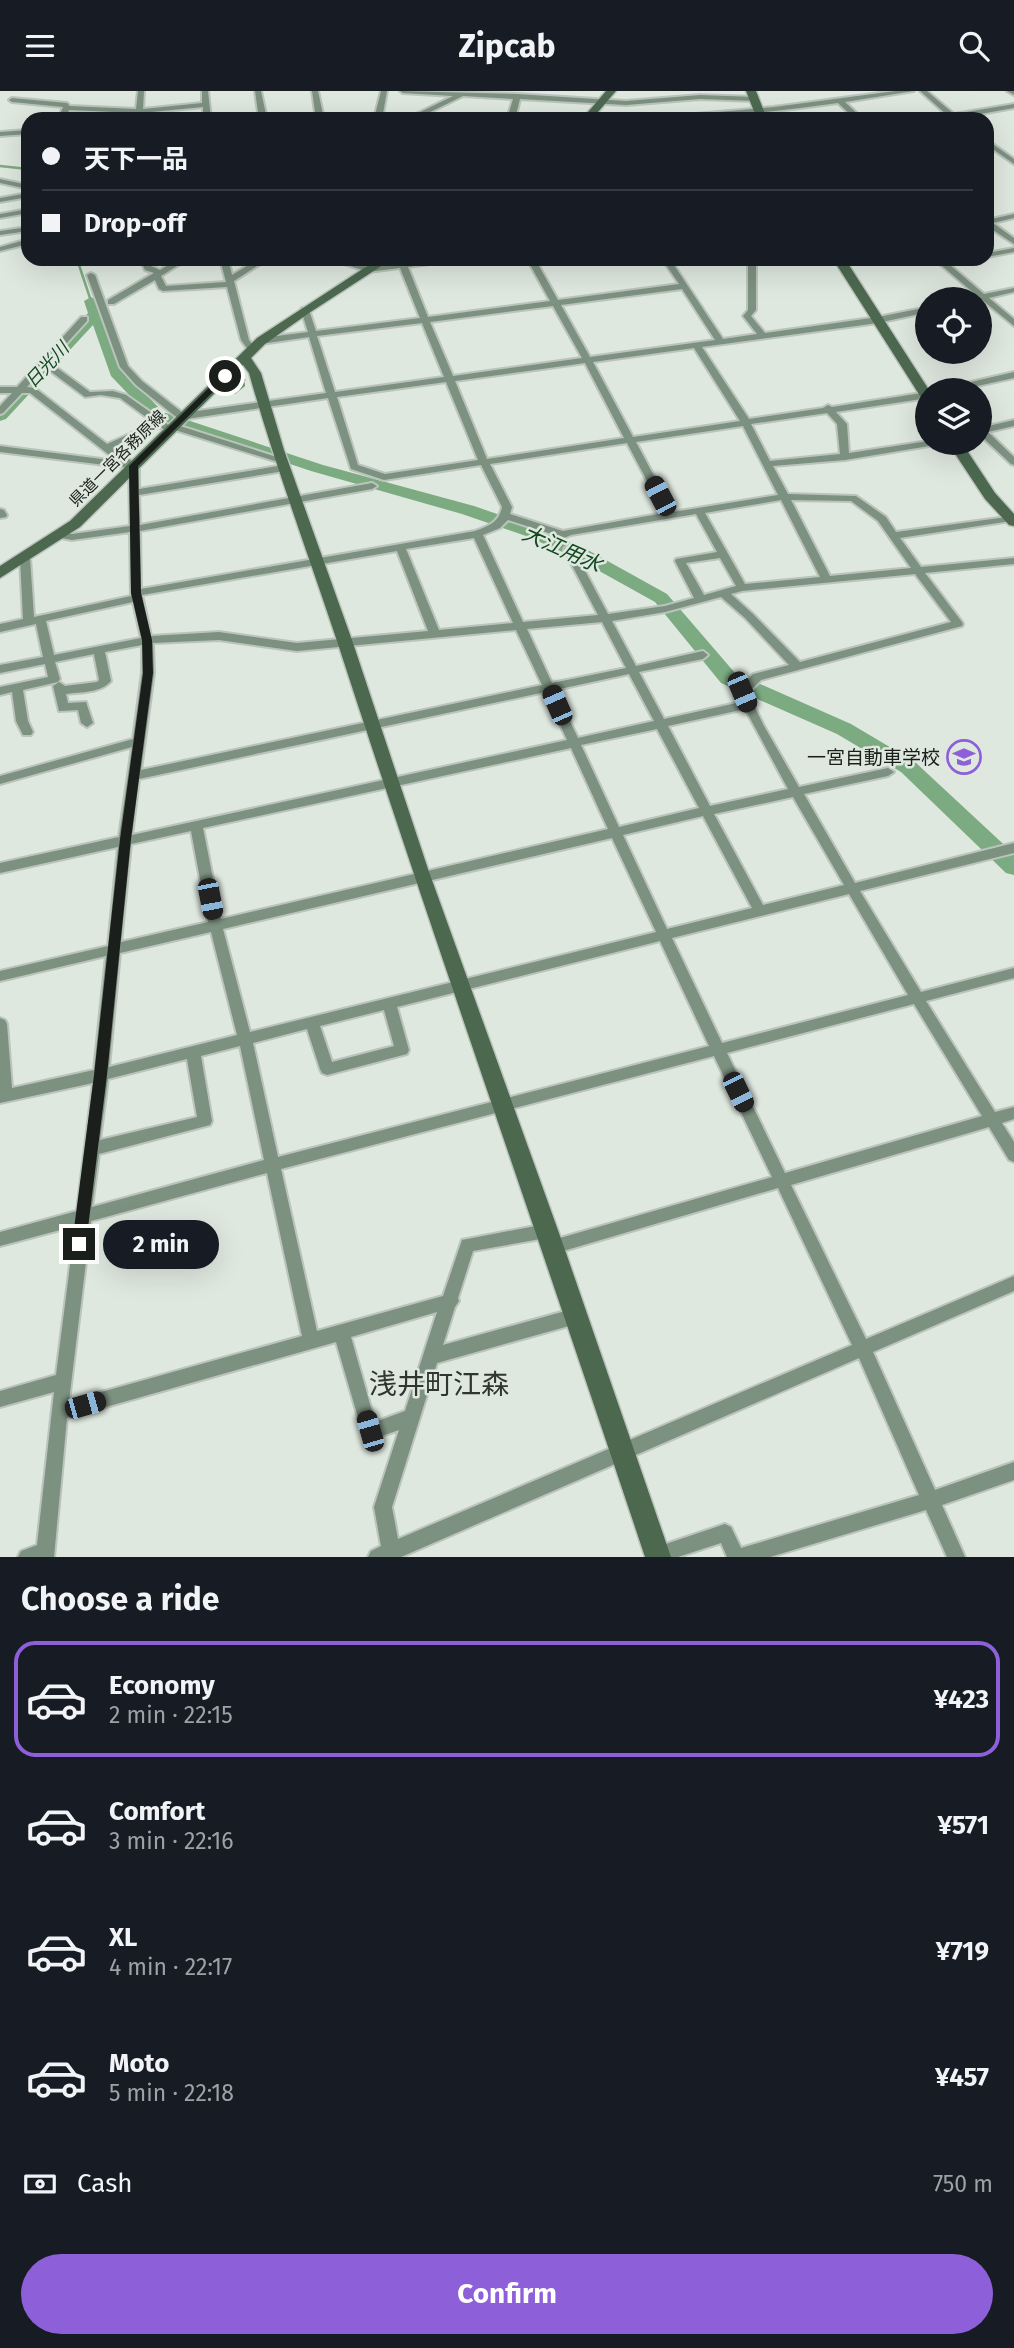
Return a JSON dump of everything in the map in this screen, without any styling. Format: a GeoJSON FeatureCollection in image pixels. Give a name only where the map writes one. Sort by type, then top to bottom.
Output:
{"type":"FeatureCollection","features":[{"type":"Feature","properties":{"kind":"street"},"geometry":{"type":"LineString","coordinates":[[13,98],[18,91]]}},
{"type":"Feature","properties":{"kind":"street"},"geometry":{"type":"LineString","coordinates":[[138,112],[141,91]]}},
{"type":"Feature","properties":{"kind":"street"},"geometry":{"type":"LineString","coordinates":[[205,91],[207,112]]}},
{"type":"Feature","properties":{"kind":"street"},"geometry":{"type":"LineString","coordinates":[[258,91],[262,112]]}},
{"type":"Feature","properties":{"kind":"street"},"geometry":{"type":"LineString","coordinates":[[314,91],[318,112]]}},
{"type":"Feature","properties":{"kind":"street"},"geometry":{"type":"LineString","coordinates":[[379,112],[384,91]]}},
{"type":"Feature","properties":{"kind":"street"},"geometry":{"type":"LineString","coordinates":[[403,91],[463,92],[626,103],[700,97],[757,105]]}},
{"type":"Feature","properties":{"kind":"street"},"geometry":{"type":"LineString","coordinates":[[593,112],[611,91]]}},
{"type":"Feature","properties":{"kind":"street"},"geometry":{"type":"LineString","coordinates":[[852,91],[858,98]]}},
{"type":"Feature","properties":{"kind":"street"},"geometry":{"type":"LineString","coordinates":[[723,112],[757,105],[839,100],[911,91]]}},
{"type":"Feature","properties":{"kind":"street"},"geometry":{"type":"LineString","coordinates":[[923,91],[946,112]]}},
{"type":"Feature","properties":{"kind":"street"},"geometry":{"type":"LineString","coordinates":[[424,112],[463,92]]}},
{"type":"Feature","properties":{"kind":"street"},"geometry":{"type":"LineString","coordinates":[[513,112],[517,96]]}},
{"type":"Feature","properties":{"kind":"street"},"geometry":{"type":"LineString","coordinates":[[0,98],[67,105],[65,112]]}},
{"type":"Feature","properties":{"kind":"street"},"geometry":{"type":"LineString","coordinates":[[839,100],[852,112]]}},
{"type":"Feature","properties":{"kind":"street"},"geometry":{"type":"LineString","coordinates":[[159,112],[207,105]]}},
{"type":"Feature","properties":{"kind":"street"},"geometry":{"type":"LineString","coordinates":[[984,112],[1014,106]]}},
{"type":"Feature","properties":{"kind":"street"},"geometry":{"type":"LineString","coordinates":[[66,108],[107,112]]}},
{"type":"Feature","properties":{"kind":"street"},"geometry":{"type":"LineString","coordinates":[[0,134],[21,132]]}},
{"type":"Feature","properties":{"kind":"street"},"geometry":{"type":"LineString","coordinates":[[994,150],[1000,156],[1014,162]]}},
{"type":"Feature","properties":{"kind":"street"},"geometry":{"type":"LineString","coordinates":[[1000,156],[1014,154]]}},
{"type":"Feature","properties":{"kind":"street"},"geometry":{"type":"LineString","coordinates":[[0,183],[21,182]]}},
{"type":"Feature","properties":{"kind":"street"},"geometry":{"type":"LineString","coordinates":[[15,183],[21,185]]}},
{"type":"Feature","properties":{"kind":"street"},"geometry":{"type":"LineString","coordinates":[[0,200],[21,196]]}},
{"type":"Feature","properties":{"kind":"street"},"geometry":{"type":"LineString","coordinates":[[0,216],[21,212]]}},
{"type":"Feature","properties":{"kind":"street"},"geometry":{"type":"LineString","coordinates":[[994,220],[1014,216]]}},
{"type":"Feature","properties":{"kind":"street"},"geometry":{"type":"LineString","coordinates":[[994,227],[1014,242]]}},
{"type":"Feature","properties":{"kind":"street"},"geometry":{"type":"LineString","coordinates":[[0,233],[21,230]]}},
{"type":"Feature","properties":{"kind":"street"},"geometry":{"type":"LineString","coordinates":[[0,249],[21,244]]}},
{"type":"Feature","properties":{"kind":"street"},"geometry":{"type":"LineString","coordinates":[[994,254],[1014,250]]}},
{"type":"Feature","properties":{"kind":"street"},"geometry":{"type":"LineString","coordinates":[[147,266],[159,274],[163,289],[229,282],[253,266]]}},
{"type":"Feature","properties":{"kind":"street"},"geometry":{"type":"LineString","coordinates":[[111,302],[172,266]]}},
{"type":"Feature","properties":{"kind":"street"},"geometry":{"type":"LineString","coordinates":[[226,266],[245,340],[252,349],[263,405],[295,502],[345,643],[421,877],[461,985],[657,1556],[725,1533],[738,1557],[930,1500],[1014,1471]]}},
{"type":"Feature","properties":{"kind":"street"},"geometry":{"type":"LineString","coordinates":[[356,266],[368,270],[396,266]]}},
{"type":"Feature","properties":{"kind":"street","name":"県道一宮各務原線"},"geometry":{"type":"LineString","coordinates":[[0,573],[60,535],[92,508],[252,349],[305,310],[375,266]]}},
{"type":"Feature","properties":{"kind":"street"},"geometry":{"type":"LineString","coordinates":[[0,628],[35,622],[136,595],[477,534],[503,518],[507,507],[483,460],[403,266]]}},
{"type":"Feature","properties":{"kind":"street"},"geometry":{"type":"LineString","coordinates":[[535,266],[589,361],[670,515]]}},
{"type":"Feature","properties":{"kind":"street"},"geometry":{"type":"LineString","coordinates":[[671,266],[720,341]]}},
{"type":"Feature","properties":{"kind":"street"},"geometry":{"type":"LineString","coordinates":[[752,266],[752,310],[747,316],[762,335]]}},
{"type":"Feature","properties":{"kind":"street"},"geometry":{"type":"LineString","coordinates":[[843,266],[915,378]]}},
{"type":"Feature","properties":{"kind":"street"},"geometry":{"type":"LineString","coordinates":[[947,266],[972,287]]}},
{"type":"Feature","properties":{"kind":"street"},"geometry":{"type":"LineString","coordinates":[[91,275],[124,367],[176,423]]}},
{"type":"Feature","properties":{"kind":"street"},"geometry":{"type":"LineString","coordinates":[[252,349],[312,334],[684,286]]}},
{"type":"Feature","properties":{"kind":"street"},"geometry":{"type":"LineString","coordinates":[[992,294],[1014,290]]}},
{"type":"Feature","properties":{"kind":"street"},"geometry":{"type":"LineString","coordinates":[[992,304],[1014,323]]}},
{"type":"Feature","properties":{"kind":"street"},"geometry":{"type":"LineString","coordinates":[[305,310],[354,467],[384,477],[828,408],[915,397]]}},
{"type":"Feature","properties":{"kind":"street"},"geometry":{"type":"LineString","coordinates":[[108,447],[176,423],[263,405],[878,320],[915,312]]}},
{"type":"Feature","properties":{"kind":"street"},"geometry":{"type":"LineString","coordinates":[[0,411],[84,319]]}},
{"type":"Feature","properties":{"kind":"street"},"geometry":{"type":"LineString","coordinates":[[696,344],[745,421],[827,580]]}},
{"type":"Feature","properties":{"kind":"street"},"geometry":{"type":"LineString","coordinates":[[53,369],[88,395],[104,390],[123,395],[176,423],[281,459]]}},
{"type":"Feature","properties":{"kind":"street"},"geometry":{"type":"LineString","coordinates":[[992,380],[1014,375]]}},
{"type":"Feature","properties":{"kind":"street"},"geometry":{"type":"LineString","coordinates":[[0,390],[21,388],[36,392],[121,460],[134,466]]}},
{"type":"Feature","properties":{"kind":"street"},"geometry":{"type":"LineString","coordinates":[[828,408],[842,424],[845,457]]}},
{"type":"Feature","properties":{"kind":"street"},"geometry":{"type":"LineString","coordinates":[[992,428],[1014,423]]}},
{"type":"Feature","properties":{"kind":"street"},"geometry":{"type":"LineString","coordinates":[[992,441],[1014,461]]}},
{"type":"Feature","properties":{"kind":"street"},"geometry":{"type":"LineString","coordinates":[[767,464],[845,457],[915,446]]}},
{"type":"Feature","properties":{"kind":"street"},"geometry":{"type":"LineString","coordinates":[[0,449],[134,466]]}},
{"type":"Feature","properties":{"kind":"street"},"geometry":{"type":"LineString","coordinates":[[964,455],[990,496],[1012,520]]}},
{"type":"Feature","properties":{"kind":"street"},"geometry":{"type":"LineString","coordinates":[[134,493],[281,459]]}},
{"type":"Feature","properties":{"kind":"street"},"geometry":{"type":"LineString","coordinates":[[27,1557],[45,1554],[82,1216],[101,1075],[125,839],[148,673],[147,640],[136,595],[134,466]]}},
{"type":"Feature","properties":{"kind":"street"},"geometry":{"type":"LineString","coordinates":[[60,535],[72,537],[295,502],[372,486]]}},
{"type":"Feature","properties":{"kind":"street"},"geometry":{"type":"LineString","coordinates":[[503,518],[565,535],[783,497],[853,498],[882,519],[944,609],[958,624],[796,665],[746,685],[747,705],[917,997],[1014,1155]]}},
{"type":"Feature","properties":{"kind":"street"},"geometry":{"type":"LineString","coordinates":[[699,511],[742,588]]}},
{"type":"Feature","properties":{"kind":"street"},"geometry":{"type":"LineString","coordinates":[[893,535],[1012,520]]}},
{"type":"Feature","properties":{"kind":"street"},"geometry":{"type":"LineString","coordinates":[[477,534],[717,1048],[863,1349],[956,1557]]}},
{"type":"Feature","properties":{"kind":"street"},"geometry":{"type":"LineString","coordinates":[[400,547],[435,634]]}},
{"type":"Feature","properties":{"kind":"street"},"geometry":{"type":"LineString","coordinates":[[569,550],[760,912]]}},
{"type":"Feature","properties":{"kind":"street"},"geometry":{"type":"LineString","coordinates":[[700,598],[680,561],[723,554]]}},
{"type":"Feature","properties":{"kind":"street"},"geometry":{"type":"LineString","coordinates":[[25,558],[35,622],[51,659],[54,678],[58,680],[63,708],[82,705],[87,723]]}},
{"type":"Feature","properties":{"kind":"street"},"geometry":{"type":"LineString","coordinates":[[0,669],[147,640],[219,636],[297,647],[606,618],[665,610],[677,604],[742,588],[1014,561]]}},
{"type":"Feature","properties":{"kind":"street"},"geometry":{"type":"LineString","coordinates":[[722,592],[796,665]]}},
{"type":"Feature","properties":{"kind":"street"},"geometry":{"type":"LineString","coordinates":[[60,691],[105,681],[99,649]]}},
{"type":"Feature","properties":{"kind":"street"},"geometry":{"type":"LineString","coordinates":[[134,776],[702,655]]}},
{"type":"Feature","properties":{"kind":"street"},"geometry":{"type":"LineString","coordinates":[[0,691],[54,678]]}},
{"type":"Feature","properties":{"kind":"street"},"geometry":{"type":"LineString","coordinates":[[17,688],[22,721],[27,732]]}},
{"type":"Feature","properties":{"kind":"street"},"geometry":{"type":"LineString","coordinates":[[0,868],[747,705]]}},
{"type":"Feature","properties":{"kind":"street"},"geometry":{"type":"LineString","coordinates":[[0,779],[139,741]]}},
{"type":"Feature","properties":{"kind":"street"},"geometry":{"type":"LineString","coordinates":[[0,976],[797,790],[888,772]]}},
{"type":"Feature","properties":{"kind":"street"},"geometry":{"type":"LineString","coordinates":[[196,825],[215,924],[246,1039],[311,1341]]}},
{"type":"Feature","properties":{"kind":"street"},"geometry":{"type":"LineString","coordinates":[[0,1024],[3,1097],[193,1053],[1008,850]]}},
{"type":"Feature","properties":{"kind":"street"},"geometry":{"type":"LineString","coordinates":[[0,1239],[717,1048],[1014,973]]}},
{"type":"Feature","properties":{"kind":"street"},"geometry":{"type":"LineString","coordinates":[[312,1022],[327,1069],[402,1050],[389,1003]]}},
{"type":"Feature","properties":{"kind":"street"},"geometry":{"type":"LineString","coordinates":[[91,1149],[205,1121],[193,1053]]}},
{"type":"Feature","properties":{"kind":"street"},"geometry":{"type":"LineString","coordinates":[[1014,1113],[781,1180],[549,1239],[467,1245],[383,1507],[387,1555],[1014,1283]]}},
{"type":"Feature","properties":{"kind":"street"},"geometry":{"type":"LineString","coordinates":[[60,1412],[450,1301]]}},
{"type":"Feature","properties":{"kind":"street"},"geometry":{"type":"LineString","coordinates":[[433,1356],[576,1316]]}},
{"type":"Feature","properties":{"kind":"street"},"geometry":{"type":"LineString","coordinates":[[341,1332],[370,1431],[410,1418]]}},
{"type":"Feature","properties":{"kind":"street"},"geometry":{"type":"LineString","coordinates":[[0,1399],[64,1381]]}},
{"type":"Feature","properties":{"kind":"building"},"geometry":{"type":"Polygon","coordinates":[[[230,375],[244,380],[234,388],[221,383],[230,375]]]}},
{"type":"Feature","properties":{"kind":"waterway"},"geometry":{"type":"LineString","coordinates":[[0,166],[21,168]]}},
{"type":"Feature","properties":{"kind":"waterway"},"geometry":{"type":"LineString","coordinates":[[79,266],[91,301],[95,300]]}},
{"type":"Feature","properties":{"kind":"waterway","name":"大江用水"},"geometry":{"type":"LineString","coordinates":[[91,301],[119,376],[157,415],[317,468],[468,510],[532,532],[580,553],[661,598],[728,678],[844,729],[908,767],[1014,867]]}},
{"type":"Feature","properties":{"kind":"waterway","name":"日光川"},"geometry":{"type":"LineString","coordinates":[[0,416],[95,314]]}},
{"type":"Feature","properties":{"kind":"place","name":"一宮自動車学校"},"geometry":{"type":"Point","coordinates":[964,757]}},
{"type":"Feature","properties":{"kind":"district","name":"浅井町江森"},"geometry":{"type":"Point","coordinates":[439,1384]}},
{"type":"Feature","properties":{"kind":"route"},"geometry":{"type":"LineString","coordinates":[[79,1244],[101,1075],[125,839],[148,673],[147,640],[136,593],[134,466],[225,376]]}}]}
